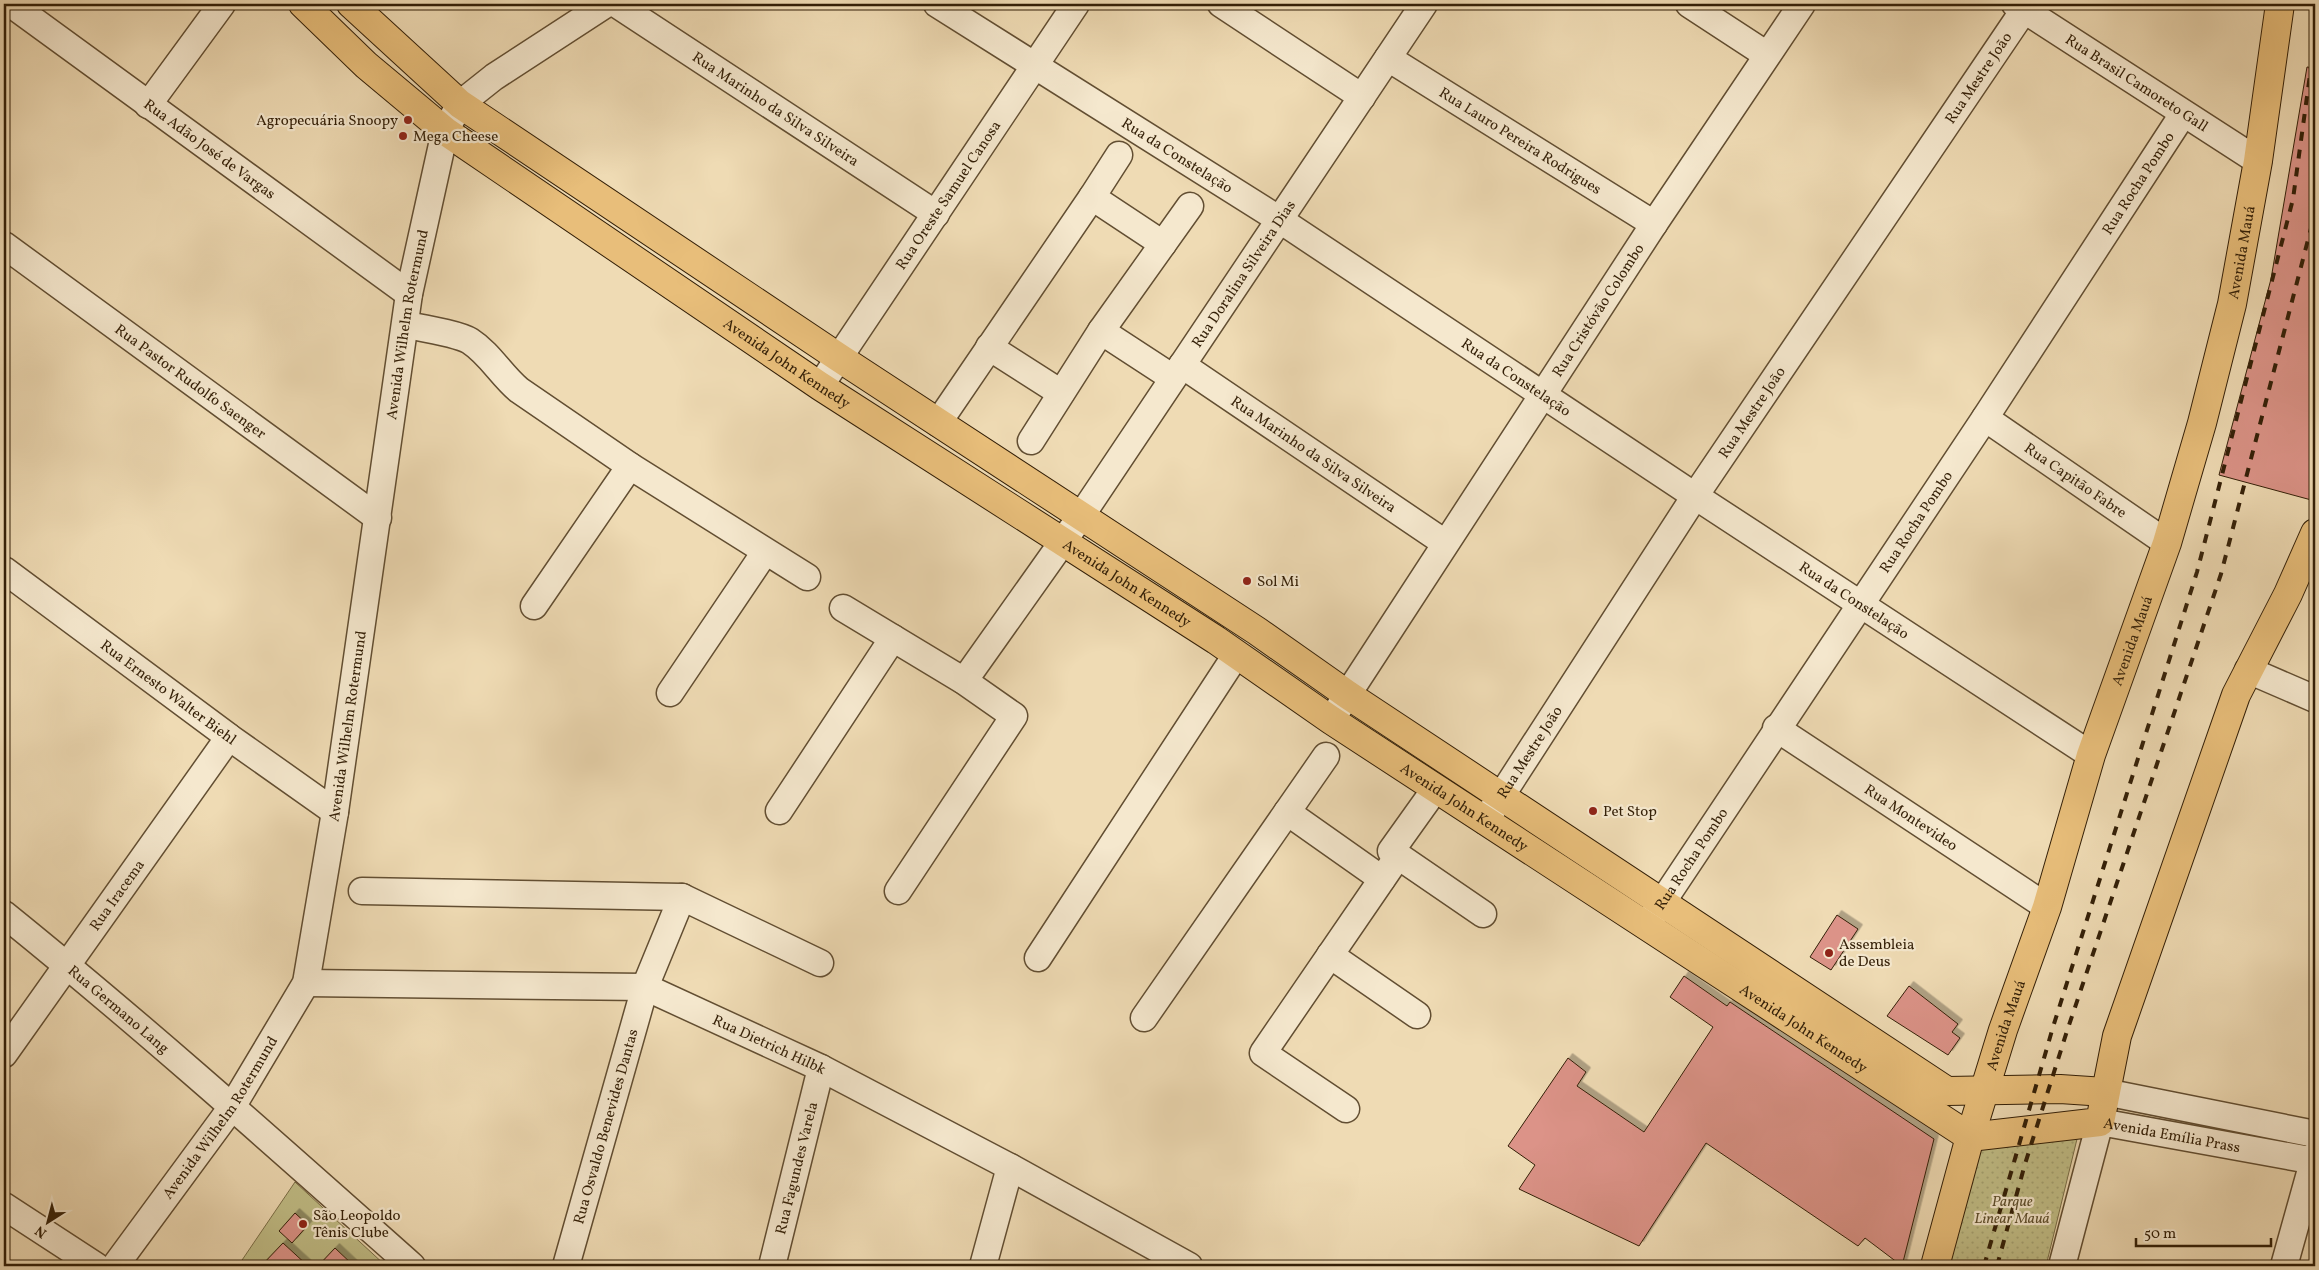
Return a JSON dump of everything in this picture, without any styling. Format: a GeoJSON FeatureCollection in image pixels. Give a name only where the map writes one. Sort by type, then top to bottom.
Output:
{"type":"FeatureCollection","features":[{"type":"Feature","properties":{"kind":"main road","name":"Avenida John Kennedy"},"geometry":{"type":"LineString","coordinates":[[303,4],[366,65],[445,131],[820,386],[1236,655],[1331,720],[1970,1137]]}},
{"type":"Feature","properties":{"kind":"main road","name":"Avenida John Kennedy"},"geometry":{"type":"LineString","coordinates":[[351,4],[460,104],[838,357],[1257,631],[1348,695],[1502,795],[1947,1091],[1984,1091]]}},
{"type":"Feature","properties":{"kind":"main road","name":"Avenida Mauá"},"geometry":{"type":"LineString","coordinates":[[1935,1266],[1984,1091],[2047,907],[2091,755],[2167,543],[2202,423],[2232,304],[2258,161],[2280,4]]}},
{"type":"Feature","properties":{"kind":"main road"},"geometry":{"type":"LineString","coordinates":[[2100,1122],[2111,1059],[2120,1026],[2236,694],[2288,594],[2315,533]]}},
{"type":"Feature","properties":{"kind":"main road","name":"Avenida Emília Prass"},"geometry":{"type":"LineString","coordinates":[[1984,1091],[2060,1089],[2105,1092]]}},
{"type":"Feature","properties":{"kind":"main road","name":"Avenida Emília Prass"},"geometry":{"type":"LineString","coordinates":[[1970,1137],[2100,1122]]}},
{"type":"Feature","properties":{"kind":"street","name":"Rua Adão José de Vargas"},"geometry":{"type":"LineString","coordinates":[[12,4],[148,105],[410,294]]}},
{"type":"Feature","properties":{"kind":"street"},"geometry":{"type":"LineString","coordinates":[[148,105],[222,4]]}},
{"type":"Feature","properties":{"kind":"street"},"geometry":{"type":"LineString","coordinates":[[460,104],[494,77],[606,4]]}},
{"type":"Feature","properties":{"kind":"street","name":"Rua Marinho da Silva Silveira"},"geometry":{"type":"LineString","coordinates":[[616,4],[936,214]]}},
{"type":"Feature","properties":{"kind":"street","name":"Rua da Constelação"},"geometry":{"type":"LineString","coordinates":[[937,4],[1280,220],[1695,496],[1862,603],[2091,755]]}},
{"type":"Feature","properties":{"kind":"street","name":"Rua Oreste Samuel Canosa"},"geometry":{"type":"LineString","coordinates":[[820,386],[1076,4]]}},
{"type":"Feature","properties":{"kind":"street"},"geometry":{"type":"LineString","coordinates":[[1221,4],[1362,97]]}},
{"type":"Feature","properties":{"kind":"street","name":"Rua Doralina Silveira Dias"},"geometry":{"type":"LineString","coordinates":[[964,681],[1081,516],[1424,4]]}},
{"type":"Feature","properties":{"kind":"street"},"geometry":{"type":"LineString","coordinates":[[1689,4],[1768,54]]}},
{"type":"Feature","properties":{"kind":"street","name":"Rua Cristóvão Colombo"},"geometry":{"type":"LineString","coordinates":[[1331,720],[1654,224],[1802,4]]}},
{"type":"Feature","properties":{"kind":"street","name":"Rua Brasil Camoreto Gall"},"geometry":{"type":"LineString","coordinates":[[2019,7],[2258,161]]}},
{"type":"Feature","properties":{"kind":"street","name":"Rua Mestre João"},"geometry":{"type":"LineString","coordinates":[[1485,821],[1695,496],[2019,7]]}},
{"type":"Feature","properties":{"kind":"street","name":"Rua Lauro Pereira Rodrigues"},"geometry":{"type":"LineString","coordinates":[[1388,58],[1654,224]]}},
{"type":"Feature","properties":{"kind":"street","name":"Avenida Wilhelm Rotermund"},"geometry":{"type":"LineString","coordinates":[[115,1266],[232,1107],[306,983],[335,812],[410,294],[445,131],[460,104]]}},
{"type":"Feature","properties":{"kind":"street","name":"Rua Rocha Pombo"},"geometry":{"type":"LineString","coordinates":[[1646,926],[1776,728],[1985,418],[2183,114]]}},
{"type":"Feature","properties":{"kind":"street"},"geometry":{"type":"LineString","coordinates":[[938,423],[1119,155]]}},
{"type":"Feature","properties":{"kind":"street"},"geometry":{"type":"LineString","coordinates":[[1092,197],[1163,244]]}},
{"type":"Feature","properties":{"kind":"street"},"geometry":{"type":"LineString","coordinates":[[1031,441],[1101,331],[1190,206]]}},
{"type":"Feature","properties":{"kind":"street","name":"Rua Pastor Rudolfo Saenger"},"geometry":{"type":"LineString","coordinates":[[4,245],[378,518]]}},
{"type":"Feature","properties":{"kind":"street"},"geometry":{"type":"LineString","coordinates":[[407,325],[468,340],[495,363],[504,377],[519,390],[630,466],[807,578]]}},
{"type":"Feature","properties":{"kind":"street","name":"Rua Marinho da Silva Silveira"},"geometry":{"type":"LineString","coordinates":[[1101,331],[1177,371],[1445,543]]}},
{"type":"Feature","properties":{"kind":"street"},"geometry":{"type":"LineString","coordinates":[[989,347],[1061,394]]}},
{"type":"Feature","properties":{"kind":"street","name":"Rua Capitão Fabre"},"geometry":{"type":"LineString","coordinates":[[1985,418],[2167,543]]}},
{"type":"Feature","properties":{"kind":"street"},"geometry":{"type":"LineString","coordinates":[[534,606],[630,466]]}},
{"type":"Feature","properties":{"kind":"street"},"geometry":{"type":"LineString","coordinates":[[670,693],[765,552]]}},
{"type":"Feature","properties":{"kind":"street","name":"Rua Ernesto Walter Biehl"},"geometry":{"type":"LineString","coordinates":[[4,570],[229,737],[335,812]]}},
{"type":"Feature","properties":{"kind":"street"},"geometry":{"type":"LineString","coordinates":[[843,608],[964,681],[1014,716],[898,891]]}},
{"type":"Feature","properties":{"kind":"street"},"geometry":{"type":"LineString","coordinates":[[779,811],[893,638]]}},
{"type":"Feature","properties":{"kind":"street"},"geometry":{"type":"LineString","coordinates":[[1038,958],[1236,655]]}},
{"type":"Feature","properties":{"kind":"street"},"geometry":{"type":"LineString","coordinates":[[2248,670],[2315,699]]}},
{"type":"Feature","properties":{"kind":"street","name":"Rua Montevideo"},"geometry":{"type":"LineString","coordinates":[[1776,728],[2047,907]]}},
{"type":"Feature","properties":{"kind":"street","name":"Rua Iracema"},"geometry":{"type":"LineString","coordinates":[[4,1054],[66,964],[229,737]]}},
{"type":"Feature","properties":{"kind":"street"},"geometry":{"type":"LineString","coordinates":[[1144,1018],[1326,756]]}},
{"type":"Feature","properties":{"kind":"street"},"geometry":{"type":"LineString","coordinates":[[1436,788],[1391,851],[1483,914]]}},
{"type":"Feature","properties":{"kind":"street"},"geometry":{"type":"LineString","coordinates":[[1287,812],[1382,879]]}},
{"type":"Feature","properties":{"kind":"street"},"geometry":{"type":"LineString","coordinates":[[1346,1109],[1262,1054],[1398,856]]}},
{"type":"Feature","properties":{"kind":"street"},"geometry":{"type":"LineString","coordinates":[[362,891],[682,897],[820,963]]}},
{"type":"Feature","properties":{"kind":"street","name":"Rua Osvaldo Benevides Dantas"},"geometry":{"type":"LineString","coordinates":[[566,1266],[645,987],[682,897]]}},
{"type":"Feature","properties":{"kind":"street","name":"Rua Germano Lang"},"geometry":{"type":"LineString","coordinates":[[4,914],[66,964],[232,1107],[412,1266]]}},
{"type":"Feature","properties":{"kind":"street"},"geometry":{"type":"LineString","coordinates":[[1330,955],[1417,1015]]}},
{"type":"Feature","properties":{"kind":"street","name":"Rua Dietrich Hilbk"},"geometry":{"type":"LineString","coordinates":[[306,983],[645,987],[821,1068],[1010,1167],[1190,1266]]}},
{"type":"Feature","properties":{"kind":"street","name":"Rua Fagundes Varela"},"geometry":{"type":"LineString","coordinates":[[772,1266],[821,1068]]}},
{"type":"Feature","properties":{"kind":"street","name":"Avenida Emília Prass"},"geometry":{"type":"LineString","coordinates":[[2105,1092],[2315,1134]]}},
{"type":"Feature","properties":{"kind":"street"},"geometry":{"type":"LineString","coordinates":[[2062,1266],[2100,1122]]}},
{"type":"Feature","properties":{"kind":"street","name":"Avenida Emília Prass"},"geometry":{"type":"LineString","coordinates":[[2100,1122],[2315,1159]]}},
{"type":"Feature","properties":{"kind":"street"},"geometry":{"type":"LineString","coordinates":[[2284,1266],[2315,1159]]}},
{"type":"Feature","properties":{"kind":"street"},"geometry":{"type":"LineString","coordinates":[[983,1266],[1010,1167]]}},
{"type":"Feature","properties":{"kind":"street"},"geometry":{"type":"LineString","coordinates":[[4,1206],[96,1266]]}},
{"type":"Feature","properties":{"kind":"green space","name":"Parque Linear Mauá"},"geometry":{"type":"Polygon","coordinates":[[[2072,1132],[2077,1139],[2046,1266],[1949,1266],[1978,1153],[1985,1142],[2072,1132]]]}},
{"type":"Feature","properties":{"kind":"green space","name":"São Leopoldo Tênis Clube"},"geometry":{"type":"Polygon","coordinates":[[[295,1182],[386,1266],[238,1266],[295,1182]]]}},
{"type":"Feature","properties":{"kind":"building"},"geometry":{"type":"Polygon","coordinates":[[[2307,67],[2315,68],[2315,501],[2219,475],[2271,279],[2307,67]]]}},
{"type":"Feature","properties":{"kind":"building"},"geometry":{"type":"Polygon","coordinates":[[[1837,915],[1858,929],[1831,970],[1810,957],[1837,915]]]}},
{"type":"Feature","properties":{"kind":"building"},"geometry":{"type":"Polygon","coordinates":[[[1684,976],[1727,1006],[1730,1002],[1934,1139],[1902,1266],[1865,1238],[1858,1246],[1706,1143],[1639,1246],[1519,1189],[1535,1165],[1508,1146],[1568,1058],[1586,1072],[1577,1086],[1644,1132],[1713,1027],[1670,997],[1684,976]]]}},
{"type":"Feature","properties":{"kind":"building"},"geometry":{"type":"Polygon","coordinates":[[[1909,986],[1958,1024],[1952,1032],[1960,1038],[1948,1055],[1887,1016],[1909,986]]]}},
{"type":"Feature","properties":{"kind":"building"},"geometry":{"type":"Polygon","coordinates":[[[295,1213],[308,1225],[292,1243],[279,1231],[295,1213]]]}},
{"type":"Feature","properties":{"kind":"building"},"geometry":{"type":"Polygon","coordinates":[[[283,1243],[308,1266],[261,1266],[283,1243]]]}},
{"type":"Feature","properties":{"kind":"building"},"geometry":{"type":"Polygon","coordinates":[[[335,1248],[354,1266],[318,1266],[335,1248]]]}},
{"type":"Feature","properties":{"kind":"railway"},"geometry":{"type":"LineString","coordinates":[[1984,1266],[2053,1027],[2197,572],[2293,199],[2315,38]]}},
{"type":"Feature","properties":{"kind":"railway"},"geometry":{"type":"LineString","coordinates":[[1997,1266],[2025,1164],[2067,1031],[2221,574],[2315,213]]}},
{"type":"Feature","properties":{"kind":"place","name":"Agropecuária Snoopy"},"geometry":{"type":"Point","coordinates":[408,120]}},
{"type":"Feature","properties":{"kind":"place","name":"Mega Cheese"},"geometry":{"type":"Point","coordinates":[403,136]}},
{"type":"Feature","properties":{"kind":"place","name":"Sol Mi"},"geometry":{"type":"Point","coordinates":[1247,581]}},
{"type":"Feature","properties":{"kind":"place","name":"Pet Stop"},"geometry":{"type":"Point","coordinates":[1593,811]}},
{"type":"Feature","properties":{"kind":"place","name":"Assembleia de Deus"},"geometry":{"type":"Point","coordinates":[1829,953]}},
{"type":"Feature","properties":{"kind":"place","name":"São Leopoldo Tênis Clube"},"geometry":{"type":"Point","coordinates":[303,1224]}}]}
